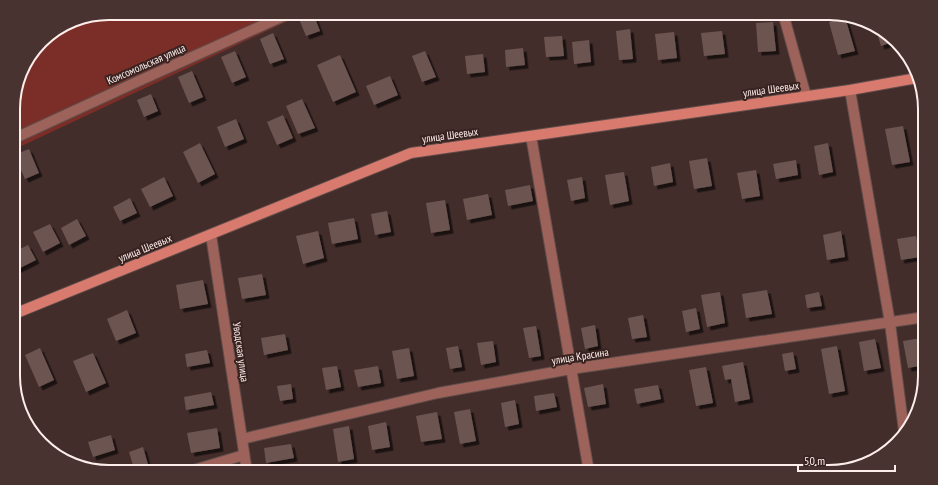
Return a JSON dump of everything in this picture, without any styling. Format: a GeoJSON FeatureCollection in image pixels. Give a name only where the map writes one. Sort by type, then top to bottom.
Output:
{"type":"FeatureCollection","features":[{"type":"Feature","properties":{"kind":"main road","name":"улица Шеевых"},"geometry":{"type":"LineString","coordinates":[[20,312],[410,153],[850,90],[912,79]]}},
{"type":"Feature","properties":{"kind":"street","name":"Комсомольская улица"},"geometry":{"type":"LineString","coordinates":[[20,136],[274,20]]}},
{"type":"Feature","properties":{"kind":"street"},"geometry":{"type":"LineString","coordinates":[[786,20],[806,96]]}},
{"type":"Feature","properties":{"kind":"street"},"geometry":{"type":"LineString","coordinates":[[850,90],[890,323],[903,425]]}},
{"type":"Feature","properties":{"kind":"street"},"geometry":{"type":"LineString","coordinates":[[531,136],[588,465]]}},
{"type":"Feature","properties":{"kind":"street","name":"Уводская улица"},"geometry":{"type":"LineString","coordinates":[[211,235],[246,465]]}},
{"type":"Feature","properties":{"kind":"street","name":"улица Красина"},"geometry":{"type":"LineString","coordinates":[[242,439],[438,393],[571,369],[918,318]]}},
{"type":"Feature","properties":{"kind":"street"},"geometry":{"type":"LineString","coordinates":[[210,465],[244,455]]}},
{"type":"Feature","properties":{"kind":"shaded area"},"geometry":{"type":"Polygon","coordinates":[[[103,20],[290,20],[20,147],[20,103],[23,86],[27,75],[32,64],[42,50],[64,32],[86,23],[103,20]]]}},
{"type":"Feature","properties":{"kind":"building"},"geometry":{"type":"Polygon","coordinates":[[[299,20],[316,20],[320,31],[306,36],[299,20]]]}},
{"type":"Feature","properties":{"kind":"building"},"geometry":{"type":"Polygon","coordinates":[[[834,20],[847,22],[855,51],[838,55],[829,22],[834,20]]]}},
{"type":"Feature","properties":{"kind":"building"},"geometry":{"type":"Polygon","coordinates":[[[773,22],[776,51],[758,52],[756,23],[773,22]]]}},
{"type":"Feature","properties":{"kind":"building"},"geometry":{"type":"Polygon","coordinates":[[[630,29],[633,59],[619,60],[616,31],[630,29]]]}},
{"type":"Feature","properties":{"kind":"building"},"geometry":{"type":"Polygon","coordinates":[[[722,31],[725,54],[704,56],[701,33],[722,31]]]}},
{"type":"Feature","properties":{"kind":"building"},"geometry":{"type":"Polygon","coordinates":[[[674,32],[677,58],[658,60],[655,34],[674,32]]]}},
{"type":"Feature","properties":{"kind":"building"},"geometry":{"type":"Polygon","coordinates":[[[273,33],[284,59],[270,64],[260,39],[273,33]]]}},
{"type":"Feature","properties":{"kind":"building"},"geometry":{"type":"Polygon","coordinates":[[[878,35],[889,43],[881,46],[878,35]]]}},
{"type":"Feature","properties":{"kind":"building"},"geometry":{"type":"Polygon","coordinates":[[[562,36],[564,56],[546,57],[544,37],[562,36]]]}},
{"type":"Feature","properties":{"kind":"building"},"geometry":{"type":"Polygon","coordinates":[[[589,40],[591,62],[574,64],[572,42],[589,40]]]}},
{"type":"Feature","properties":{"kind":"building"},"geometry":{"type":"Polygon","coordinates":[[[523,48],[525,65],[506,67],[505,50],[523,48]]]}},
{"type":"Feature","properties":{"kind":"building"},"geometry":{"type":"Polygon","coordinates":[[[235,51],[246,77],[232,83],[221,57],[235,51]]]}},
{"type":"Feature","properties":{"kind":"building"},"geometry":{"type":"Polygon","coordinates":[[[425,51],[436,77],[422,82],[412,56],[425,51]]]}},
{"type":"Feature","properties":{"kind":"building"},"geometry":{"type":"Polygon","coordinates":[[[483,54],[485,72],[467,74],[465,56],[483,54]]]}},
{"type":"Feature","properties":{"kind":"building"},"geometry":{"type":"Polygon","coordinates":[[[340,55],[356,92],[333,102],[317,65],[340,55]]]}},
{"type":"Feature","properties":{"kind":"building"},"geometry":{"type":"Polygon","coordinates":[[[192,71],[203,97],[189,103],[178,77],[192,71]]]}},
{"type":"Feature","properties":{"kind":"building"},"geometry":{"type":"Polygon","coordinates":[[[390,76],[398,95],[374,105],[366,86],[390,76]]]}},
{"type":"Feature","properties":{"kind":"building"},"geometry":{"type":"Polygon","coordinates":[[[151,94],[158,111],[144,117],[137,100],[151,94]]]}},
{"type":"Feature","properties":{"kind":"building"},"geometry":{"type":"Polygon","coordinates":[[[302,99],[315,128],[298,134],[286,106],[302,99]]]}},
{"type":"Feature","properties":{"kind":"building"},"geometry":{"type":"Polygon","coordinates":[[[283,115],[293,138],[277,145],[267,122],[283,115]]]}},
{"type":"Feature","properties":{"kind":"building"},"geometry":{"type":"Polygon","coordinates":[[[236,119],[244,139],[225,147],[217,127],[236,119]]]}},
{"type":"Feature","properties":{"kind":"building"},"geometry":{"type":"Polygon","coordinates":[[[903,126],[910,162],[892,165],[885,129],[903,126]]]}},
{"type":"Feature","properties":{"kind":"building"},"geometry":{"type":"Polygon","coordinates":[[[200,143],[215,174],[198,183],[183,152],[200,143]]]}},
{"type":"Feature","properties":{"kind":"building"},"geometry":{"type":"Polygon","coordinates":[[[828,143],[833,172],[819,175],[814,146],[828,143]]]}},
{"type":"Feature","properties":{"kind":"building"},"geometry":{"type":"Polygon","coordinates":[[[29,149],[39,173],[25,179],[20,168],[20,153],[29,149]]]}},
{"type":"Feature","properties":{"kind":"building"},"geometry":{"type":"Polygon","coordinates":[[[707,158],[712,186],[694,189],[689,161],[707,158]]]}},
{"type":"Feature","properties":{"kind":"building"},"geometry":{"type":"Polygon","coordinates":[[[796,160],[798,175],[776,179],[773,164],[796,160]]]}},
{"type":"Feature","properties":{"kind":"building"},"geometry":{"type":"Polygon","coordinates":[[[670,163],[673,182],[654,186],[651,167],[670,163]]]}},
{"type":"Feature","properties":{"kind":"building"},"geometry":{"type":"Polygon","coordinates":[[[756,170],[760,196],[742,199],[737,173],[756,170]]]}},
{"type":"Feature","properties":{"kind":"building"},"geometry":{"type":"Polygon","coordinates":[[[624,172],[629,201],[610,205],[605,175],[624,172]]]}},
{"type":"Feature","properties":{"kind":"building"},"geometry":{"type":"Polygon","coordinates":[[[164,177],[173,196],[150,207],[141,189],[164,177]]]}},
{"type":"Feature","properties":{"kind":"building"},"geometry":{"type":"Polygon","coordinates":[[[582,177],[585,198],[571,201],[567,180],[582,177]]]}},
{"type":"Feature","properties":{"kind":"building"},"geometry":{"type":"Polygon","coordinates":[[[530,185],[533,201],[508,206],[505,190],[530,185]]]}},
{"type":"Feature","properties":{"kind":"building"},"geometry":{"type":"Polygon","coordinates":[[[488,194],[492,215],[467,220],[463,199],[488,194]]]}},
{"type":"Feature","properties":{"kind":"building"},"geometry":{"type":"Polygon","coordinates":[[[130,198],[137,213],[120,221],[113,207],[130,198]]]}},
{"type":"Feature","properties":{"kind":"building"},"geometry":{"type":"Polygon","coordinates":[[[445,200],[450,230],[431,233],[426,203],[445,200]]]}},
{"type":"Feature","properties":{"kind":"building"},"geometry":{"type":"Polygon","coordinates":[[[387,211],[391,232],[375,235],[371,214],[387,211]]]}},
{"type":"Feature","properties":{"kind":"building"},"geometry":{"type":"Polygon","coordinates":[[[354,218],[358,239],[332,244],[328,223],[354,218]]]}},
{"type":"Feature","properties":{"kind":"building"},"geometry":{"type":"Polygon","coordinates":[[[77,219],[86,236],[69,245],[61,228],[77,219]]]}},
{"type":"Feature","properties":{"kind":"building"},"geometry":{"type":"Polygon","coordinates":[[[50,224],[60,243],[43,252],[33,232],[50,224]]]}},
{"type":"Feature","properties":{"kind":"building"},"geometry":{"type":"Polygon","coordinates":[[[318,231],[324,258],[303,264],[296,236],[318,231]]]}},
{"type":"Feature","properties":{"kind":"building"},"geometry":{"type":"Polygon","coordinates":[[[841,231],[845,257],[827,260],[823,235],[841,231]]]}},
{"type":"Feature","properties":{"kind":"building"},"geometry":{"type":"Polygon","coordinates":[[[916,236],[918,257],[901,260],[897,239],[916,236]]]}},
{"type":"Feature","properties":{"kind":"building"},"geometry":{"type":"Polygon","coordinates":[[[28,245],[36,260],[20,268],[20,249],[28,245]]]}},
{"type":"Feature","properties":{"kind":"building"},"geometry":{"type":"Polygon","coordinates":[[[262,274],[266,295],[242,299],[238,278],[262,274]]]}},
{"type":"Feature","properties":{"kind":"building"},"geometry":{"type":"Polygon","coordinates":[[[203,280],[208,304],[180,309],[176,285],[203,280]]]}},
{"type":"Feature","properties":{"kind":"building"},"geometry":{"type":"Polygon","coordinates":[[[767,290],[772,314],[746,318],[742,294],[767,290]]]}},
{"type":"Feature","properties":{"kind":"building"},"geometry":{"type":"Polygon","coordinates":[[[720,292],[725,323],[707,327],[701,295],[720,292]]]}},
{"type":"Feature","properties":{"kind":"building"},"geometry":{"type":"Polygon","coordinates":[[[819,292],[822,306],[807,308],[805,295],[819,292]]]}},
{"type":"Feature","properties":{"kind":"building"},"geometry":{"type":"Polygon","coordinates":[[[696,308],[700,329],[686,332],[682,311],[696,308]]]}},
{"type":"Feature","properties":{"kind":"building"},"geometry":{"type":"Polygon","coordinates":[[[127,310],[136,333],[116,341],[107,319],[127,310]]]}},
{"type":"Feature","properties":{"kind":"building"},"geometry":{"type":"Polygon","coordinates":[[[643,315],[647,337],[632,339],[628,318],[643,315]]]}},
{"type":"Feature","properties":{"kind":"building"},"geometry":{"type":"Polygon","coordinates":[[[595,325],[598,346],[585,349],[581,328],[595,325]]]}},
{"type":"Feature","properties":{"kind":"building"},"geometry":{"type":"Polygon","coordinates":[[[536,326],[541,356],[529,358],[523,328],[536,326]]]}},
{"type":"Feature","properties":{"kind":"building"},"geometry":{"type":"Polygon","coordinates":[[[285,334],[288,350],[264,355],[261,338],[285,334]]]}},
{"type":"Feature","properties":{"kind":"building"},"geometry":{"type":"Polygon","coordinates":[[[918,338],[918,366],[908,368],[903,341],[918,338]]]}},
{"type":"Feature","properties":{"kind":"building"},"geometry":{"type":"Polygon","coordinates":[[[875,339],[881,368],[864,371],[859,342],[875,339]]]}},
{"type":"Feature","properties":{"kind":"building"},"geometry":{"type":"Polygon","coordinates":[[[493,341],[496,362],[481,365],[477,343],[493,341]]]}},
{"type":"Feature","properties":{"kind":"building"},"geometry":{"type":"Polygon","coordinates":[[[458,346],[462,367],[450,369],[446,348],[458,346]]]}},
{"type":"Feature","properties":{"kind":"building"},"geometry":{"type":"Polygon","coordinates":[[[837,346],[845,391],[829,394],[821,349],[837,346]]]}},
{"type":"Feature","properties":{"kind":"building"},"geometry":{"type":"Polygon","coordinates":[[[40,348],[54,380],[39,387],[25,355],[40,348]]]}},
{"type":"Feature","properties":{"kind":"building"},"geometry":{"type":"Polygon","coordinates":[[[409,348],[414,376],[397,379],[392,351],[409,348]]]}},
{"type":"Feature","properties":{"kind":"building"},"geometry":{"type":"Polygon","coordinates":[[[207,350],[210,363],[187,367],[185,354],[207,350]]]}},
{"type":"Feature","properties":{"kind":"building"},"geometry":{"type":"Polygon","coordinates":[[[793,352],[796,369],[785,371],[782,354],[793,352]]]}},
{"type":"Feature","properties":{"kind":"building"},"geometry":{"type":"Polygon","coordinates":[[[93,353],[106,383],[86,392],[73,361],[93,353]]]}},
{"type":"Feature","properties":{"kind":"building"},"geometry":{"type":"Polygon","coordinates":[[[743,362],[750,399],[735,402],[731,379],[725,380],[722,366],[743,362]]]}},
{"type":"Feature","properties":{"kind":"building"},"geometry":{"type":"Polygon","coordinates":[[[337,366],[341,387],[326,390],[322,368],[337,366]]]}},
{"type":"Feature","properties":{"kind":"building"},"geometry":{"type":"Polygon","coordinates":[[[378,366],[381,383],[358,387],[354,370],[378,366]]]}},
{"type":"Feature","properties":{"kind":"building"},"geometry":{"type":"Polygon","coordinates":[[[706,367],[713,403],[696,406],[689,370],[706,367]]]}},
{"type":"Feature","properties":{"kind":"building"},"geometry":{"type":"Polygon","coordinates":[[[291,384],[293,399],[280,401],[277,386],[291,384]]]}},
{"type":"Feature","properties":{"kind":"building"},"geometry":{"type":"Polygon","coordinates":[[[603,384],[606,404],[588,407],[584,388],[603,384]]]}},
{"type":"Feature","properties":{"kind":"building"},"geometry":{"type":"Polygon","coordinates":[[[658,385],[661,399],[637,404],[634,389],[658,385]]]}},
{"type":"Feature","properties":{"kind":"building"},"geometry":{"type":"Polygon","coordinates":[[[211,392],[214,405],[186,410],[184,397],[211,392]]]}},
{"type":"Feature","properties":{"kind":"building"},"geometry":{"type":"Polygon","coordinates":[[[554,393],[557,407],[536,411],[534,396],[554,393]]]}},
{"type":"Feature","properties":{"kind":"building"},"geometry":{"type":"Polygon","coordinates":[[[515,400],[519,424],[505,427],[501,403],[515,400]]]}},
{"type":"Feature","properties":{"kind":"building"},"geometry":{"type":"Polygon","coordinates":[[[470,409],[476,441],[460,444],[454,412],[470,409]]]}},
{"type":"Feature","properties":{"kind":"building"},"geometry":{"type":"Polygon","coordinates":[[[437,412],[442,439],[421,442],[416,416],[437,412]]]}},
{"type":"Feature","properties":{"kind":"building"},"geometry":{"type":"Polygon","coordinates":[[[386,422],[390,447],[372,450],[368,426],[386,422]]]}},
{"type":"Feature","properties":{"kind":"building"},"geometry":{"type":"Polygon","coordinates":[[[349,426],[354,459],[338,462],[333,429],[349,426]]]}},
{"type":"Feature","properties":{"kind":"building"},"geometry":{"type":"Polygon","coordinates":[[[217,428],[220,448],[191,453],[187,433],[217,428]]]}},
{"type":"Feature","properties":{"kind":"building"},"geometry":{"type":"Polygon","coordinates":[[[111,435],[115,450],[93,457],[88,442],[111,435]]]}},
{"type":"Feature","properties":{"kind":"building"},"geometry":{"type":"Polygon","coordinates":[[[291,444],[294,458],[266,463],[264,448],[291,444]]]}},
{"type":"Feature","properties":{"kind":"building"},"geometry":{"type":"Polygon","coordinates":[[[143,447],[148,465],[133,465],[129,452],[143,447]]]}}]}
